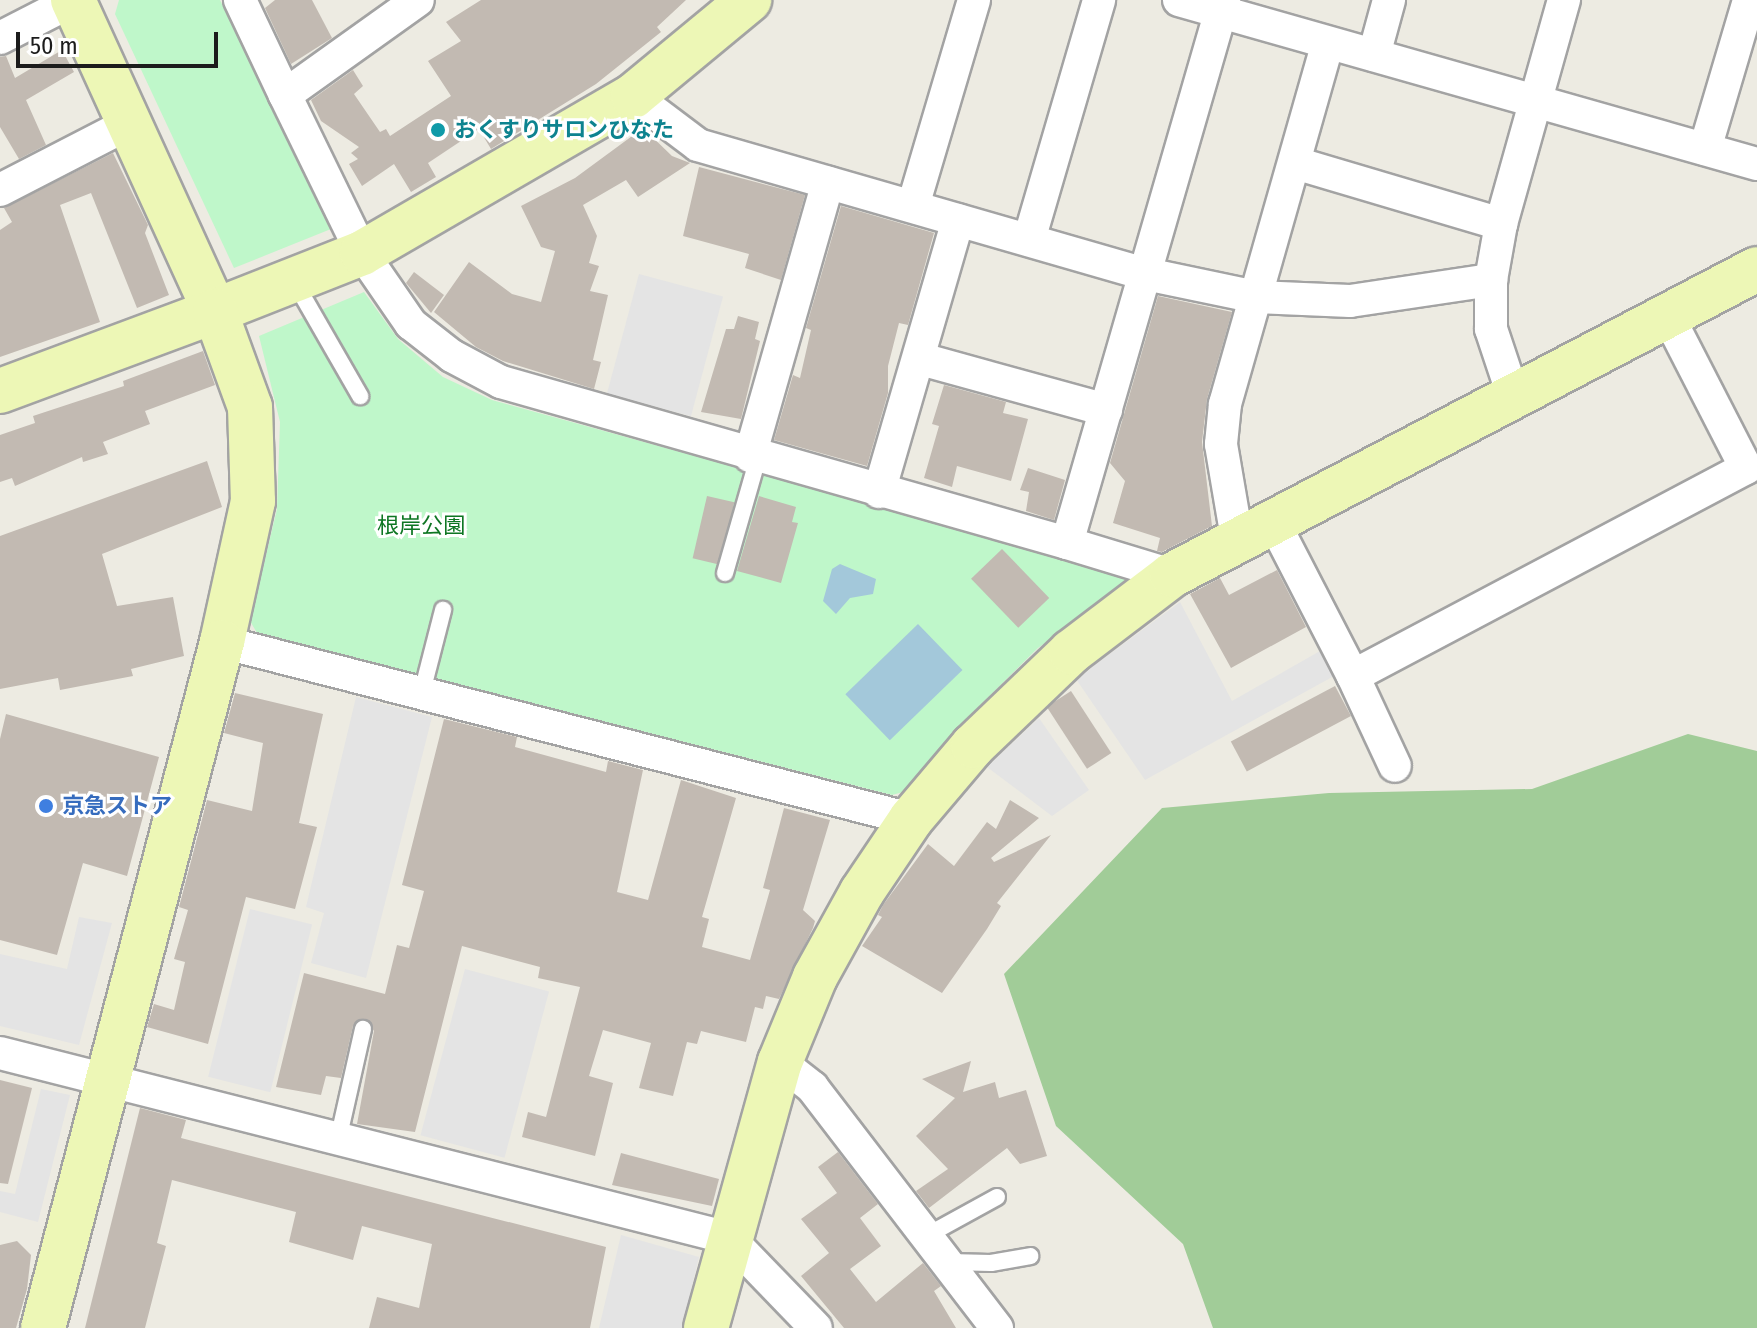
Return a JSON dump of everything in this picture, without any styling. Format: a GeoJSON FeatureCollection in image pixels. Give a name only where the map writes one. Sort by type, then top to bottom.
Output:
{"type":"FeatureCollection","features":[{"type":"Feature","properties":{"kind":"street"},"geometry":{"type":"LineString","coordinates":[[0,38],[73,0],[215,311],[250,407],[253,501],[222,642],[43,1328]]}},
{"type":"Feature","properties":{"kind":"street"},"geometry":{"type":"LineString","coordinates":[[240,0],[362,253],[411,324],[452,356],[501,382],[1172,575]]}},
{"type":"Feature","properties":{"kind":"street"},"geometry":{"type":"LineString","coordinates":[[285,95],[418,0]]}},
{"type":"Feature","properties":{"kind":"street"},"geometry":{"type":"LineString","coordinates":[[0,391],[362,253],[633,96],[749,0]]}},
{"type":"Feature","properties":{"kind":"street"},"geometry":{"type":"LineString","coordinates":[[913,206],[974,0]]}},
{"type":"Feature","properties":{"kind":"street"},"geometry":{"type":"LineString","coordinates":[[1029,240],[1099,0]]}},
{"type":"Feature","properties":{"kind":"street"},"geometry":{"type":"LineString","coordinates":[[1179,0],[1222,6],[1328,43],[1757,164]]}},
{"type":"Feature","properties":{"kind":"street"},"geometry":{"type":"LineString","coordinates":[[1374,55],[1389,0]]}},
{"type":"Feature","properties":{"kind":"street"},"geometry":{"type":"LineString","coordinates":[[1514,398],[1491,329],[1491,280],[1501,224],[1564,0]]}},
{"type":"Feature","properties":{"kind":"street"},"geometry":{"type":"LineString","coordinates":[[1705,149],[1749,0]]}},
{"type":"Feature","properties":{"kind":"street"},"geometry":{"type":"LineString","coordinates":[[1067,543],[1222,6]]}},
{"type":"Feature","properties":{"kind":"street"},"geometry":{"type":"LineString","coordinates":[[1328,43],[1225,404],[1221,444],[1255,530],[1353,676],[1395,766]]}},
{"type":"Feature","properties":{"kind":"street"},"geometry":{"type":"LineString","coordinates":[[633,96],[698,145],[1146,274],[1256,297],[1350,301],[1491,280]]}},
{"type":"Feature","properties":{"kind":"street"},"geometry":{"type":"LineString","coordinates":[[0,190],[128,124]]}},
{"type":"Feature","properties":{"kind":"street"},"geometry":{"type":"LineString","coordinates":[[1295,163],[1501,224]]}},
{"type":"Feature","properties":{"kind":"street"},"geometry":{"type":"LineString","coordinates":[[754,457],[828,183]]}},
{"type":"Feature","properties":{"kind":"street"},"geometry":{"type":"LineString","coordinates":[[879,492],[921,359],[958,220]]}},
{"type":"Feature","properties":{"kind":"street"},"geometry":{"type":"LineString","coordinates":[[706,1328],[780,1062],[815,977],[862,892],[911,819],[973,746],[1071,652],[1172,575],[1757,269]]}},
{"type":"Feature","properties":{"kind":"street"},"geometry":{"type":"LineString","coordinates":[[1353,676],[1746,468],[1668,316]]}},
{"type":"Feature","properties":{"kind":"street"},"geometry":{"type":"LineString","coordinates":[[921,359],[1106,410]]}},
{"type":"Feature","properties":{"kind":"street"},"geometry":{"type":"LineString","coordinates":[[222,642],[911,819]]}},
{"type":"Feature","properties":{"kind":"street"},"geometry":{"type":"LineString","coordinates":[[0,1053],[729,1238],[816,1328]]}},
{"type":"Feature","properties":{"kind":"street"},"geometry":{"type":"LineString","coordinates":[[780,1062],[812,1087],[997,1328]]}},
{"type":"Feature","properties":{"kind":"lane"},"geometry":{"type":"LineString","coordinates":[[293,279],[360,396]]}},
{"type":"Feature","properties":{"kind":"lane"},"geometry":{"type":"LineString","coordinates":[[725,573],[754,457]]}},
{"type":"Feature","properties":{"kind":"lane"},"geometry":{"type":"LineString","coordinates":[[422,692],[443,610]]}},
{"type":"Feature","properties":{"kind":"lane"},"geometry":{"type":"LineString","coordinates":[[338,1140],[363,1029]]}},
{"type":"Feature","properties":{"kind":"lane"},"geometry":{"type":"LineString","coordinates":[[926,1236],[997,1197]]}},
{"type":"Feature","properties":{"kind":"lane"},"geometry":{"type":"LineString","coordinates":[[946,1262],[991,1263],[1030,1256]]}},
{"type":"Feature","properties":{"kind":"green space"},"geometry":{"type":"Polygon","coordinates":[[[119,0],[220,0],[331,229],[234,268],[115,14],[119,0]]]}},
{"type":"Feature","properties":{"kind":"green space","name":"根岸公園"},"geometry":{"type":"Polygon","coordinates":[[[364,292],[398,339],[443,377],[492,400],[1122,574],[1126,585],[1038,648],[956,729],[907,791],[892,795],[257,633],[250,621],[277,509],[280,422],[259,336],[364,292]]]}},
{"type":"Feature","properties":{"kind":"green space"},"geometry":{"type":"Polygon","coordinates":[[[1688,734],[1757,751],[1757,1328],[1213,1328],[1183,1244],[1056,1126],[1004,974],[1162,808],[1329,793],[1532,789],[1688,734]]]}},
{"type":"Feature","properties":{"kind":"shaded area"},"geometry":{"type":"Polygon","coordinates":[[[639,274],[723,297],[691,416],[607,394],[639,274]]]}},
{"type":"Feature","properties":{"kind":"shaded area"},"geometry":{"type":"Polygon","coordinates":[[[1180,602],[1232,701],[1320,651],[1334,676],[1145,780],[1076,679],[1180,602]]]}},
{"type":"Feature","properties":{"kind":"shaded area"},"geometry":{"type":"Polygon","coordinates":[[[356,697],[432,717],[366,978],[311,963],[324,913],[306,907],[356,697]]]}},
{"type":"Feature","properties":{"kind":"shaded area"},"geometry":{"type":"Polygon","coordinates":[[[1039,718],[1089,790],[1052,816],[987,767],[1039,718]]]}},
{"type":"Feature","properties":{"kind":"shaded area"},"geometry":{"type":"Polygon","coordinates":[[[250,909],[312,924],[270,1092],[208,1077],[250,909]]]}},
{"type":"Feature","properties":{"kind":"shaded area"},"geometry":{"type":"Polygon","coordinates":[[[79,917],[112,923],[79,1045],[0,1026],[0,954],[67,969],[79,917]]]}},
{"type":"Feature","properties":{"kind":"shaded area"},"geometry":{"type":"Polygon","coordinates":[[[465,969],[549,992],[505,1158],[420,1135],[465,969]]]}},
{"type":"Feature","properties":{"kind":"shaded area"},"geometry":{"type":"Polygon","coordinates":[[[41,1089],[70,1095],[38,1222],[0,1212],[0,1191],[15,1194],[41,1089]]]}},
{"type":"Feature","properties":{"kind":"shaded area"},"geometry":{"type":"Polygon","coordinates":[[[621,1235],[699,1257],[682,1328],[599,1328],[621,1235]]]}},
{"type":"Feature","properties":{"kind":"water"},"geometry":{"type":"Polygon","coordinates":[[[840,564],[876,579],[873,594],[850,598],[836,614],[823,601],[832,569],[840,564]]]}},
{"type":"Feature","properties":{"kind":"water"},"geometry":{"type":"Polygon","coordinates":[[[918,624],[962,670],[890,740],[845,694],[918,624]]]}},
{"type":"Feature","properties":{"kind":"building"},"geometry":{"type":"Polygon","coordinates":[[[275,0],[312,0],[332,38],[291,64],[265,8],[275,0]]]}},
{"type":"Feature","properties":{"kind":"building"},"geometry":{"type":"Polygon","coordinates":[[[481,0],[686,0],[657,27],[661,32],[596,84],[491,149],[479,129],[428,163],[436,177],[411,192],[394,164],[362,186],[349,164],[358,159],[351,153],[359,147],[321,121],[311,100],[353,70],[363,86],[354,94],[380,132],[386,129],[390,136],[451,96],[428,61],[461,41],[446,22],[481,0]]]}},
{"type":"Feature","properties":{"kind":"building"},"geometry":{"type":"Polygon","coordinates":[[[62,50],[74,72],[26,100],[46,145],[19,159],[0,127],[0,57],[6,56],[15,78],[62,50]]]}},
{"type":"Feature","properties":{"kind":"building"},"geometry":{"type":"Polygon","coordinates":[[[643,128],[672,156],[690,163],[638,197],[626,180],[583,205],[597,236],[589,263],[599,266],[590,291],[608,295],[593,360],[601,362],[594,389],[503,361],[476,347],[434,312],[469,262],[512,294],[541,302],[555,251],[541,247],[521,206],[575,178],[643,128]]]}},
{"type":"Feature","properties":{"kind":"building"},"geometry":{"type":"Polygon","coordinates":[[[113,153],[148,225],[145,233],[169,295],[137,308],[91,193],[60,205],[100,322],[0,357],[0,230],[12,222],[4,208],[113,153]]]}},
{"type":"Feature","properties":{"kind":"building"},"geometry":{"type":"Polygon","coordinates":[[[699,167],[805,195],[781,280],[745,268],[749,254],[683,236],[699,167]]]}},
{"type":"Feature","properties":{"kind":"building"},"geometry":{"type":"Polygon","coordinates":[[[841,206],[934,233],[908,325],[899,323],[888,366],[888,393],[867,466],[774,440],[793,375],[800,378],[811,330],[806,328],[841,206]]]}},
{"type":"Feature","properties":{"kind":"building"},"geometry":{"type":"Polygon","coordinates":[[[414,272],[444,295],[431,313],[406,283],[414,272]]]}},
{"type":"Feature","properties":{"kind":"building"},"geometry":{"type":"Polygon","coordinates":[[[1158,296],[1232,312],[1207,399],[1202,442],[1212,526],[1162,552],[1157,551],[1160,538],[1113,523],[1125,481],[1110,463],[1158,296]]]}},
{"type":"Feature","properties":{"kind":"building"},"geometry":{"type":"Polygon","coordinates":[[[738,316],[759,322],[755,339],[760,341],[741,419],[701,412],[726,329],[734,329],[738,316]]]}},
{"type":"Feature","properties":{"kind":"building"},"geometry":{"type":"Polygon","coordinates":[[[203,351],[215,385],[145,411],[150,424],[103,442],[108,454],[83,462],[82,457],[15,486],[12,478],[0,482],[0,435],[35,423],[33,416],[124,386],[123,381],[203,351]]]}},
{"type":"Feature","properties":{"kind":"building"},"geometry":{"type":"Polygon","coordinates":[[[944,385],[1006,402],[1003,413],[1028,419],[1011,481],[957,466],[952,487],[924,478],[939,426],[932,424],[944,385]]]}},
{"type":"Feature","properties":{"kind":"building"},"geometry":{"type":"Polygon","coordinates":[[[207,461],[222,507],[102,554],[117,606],[173,597],[184,656],[131,669],[133,676],[60,690],[58,678],[0,689],[0,536],[207,461]]]}},
{"type":"Feature","properties":{"kind":"building"},"geometry":{"type":"Polygon","coordinates":[[[1028,468],[1065,480],[1054,520],[1026,511],[1029,492],[1020,490],[1028,468]]]}},
{"type":"Feature","properties":{"kind":"building"},"geometry":{"type":"Polygon","coordinates":[[[707,496],[734,502],[720,565],[693,558],[707,496]]]}},
{"type":"Feature","properties":{"kind":"building"},"geometry":{"type":"Polygon","coordinates":[[[759,496],[796,507],[792,522],[798,523],[781,583],[737,571],[759,496]]]}},
{"type":"Feature","properties":{"kind":"building"},"geometry":{"type":"Polygon","coordinates":[[[1002,549],[1049,598],[1018,628],[971,579],[1002,549]]]}},
{"type":"Feature","properties":{"kind":"building"},"geometry":{"type":"Polygon","coordinates":[[[1277,570],[1306,627],[1231,668],[1190,594],[1220,578],[1229,595],[1277,570]]]}},
{"type":"Feature","properties":{"kind":"building"},"geometry":{"type":"Polygon","coordinates":[[[1335,686],[1351,716],[1247,771],[1231,741],[1335,686]]]}},
{"type":"Feature","properties":{"kind":"building"},"geometry":{"type":"Polygon","coordinates":[[[1071,691],[1111,753],[1087,769],[1047,707],[1071,691]]]}},
{"type":"Feature","properties":{"kind":"building"},"geometry":{"type":"Polygon","coordinates":[[[235,693],[323,714],[299,823],[317,827],[295,909],[246,897],[208,1044],[147,1027],[154,1004],[174,1010],[185,962],[174,959],[188,910],[179,907],[207,800],[252,811],[263,743],[224,733],[235,693]]]}},
{"type":"Feature","properties":{"kind":"building"},"geometry":{"type":"Polygon","coordinates":[[[6,714],[159,757],[127,876],[83,863],[57,955],[0,940],[0,739],[6,714]]]}},
{"type":"Feature","properties":{"kind":"building"},"geometry":{"type":"Polygon","coordinates":[[[444,719],[517,737],[515,747],[606,772],[608,761],[643,770],[617,892],[648,900],[681,780],[736,798],[702,917],[709,919],[702,947],[750,960],[770,890],[763,888],[784,808],[830,820],[803,910],[815,921],[813,928],[779,999],[766,996],[763,1009],[755,1007],[746,1042],[701,1031],[697,1044],[687,1042],[673,1096],[639,1088],[651,1043],[603,1030],[589,1076],[613,1083],[595,1156],[522,1137],[528,1112],[546,1117],[580,987],[538,978],[540,967],[462,946],[415,1132],[357,1124],[374,1031],[366,1019],[353,1026],[341,1078],[326,1076],[321,1095],[276,1087],[304,973],[385,994],[397,945],[409,948],[424,891],[402,885],[444,719]]]}},
{"type":"Feature","properties":{"kind":"building"},"geometry":{"type":"Polygon","coordinates":[[[1010,800],[1039,818],[991,858],[994,862],[1051,835],[997,903],[1001,906],[987,929],[942,993],[862,946],[882,917],[878,915],[883,905],[928,844],[954,866],[987,822],[996,829],[1010,800]]]}},
{"type":"Feature","properties":{"kind":"building"},"geometry":{"type":"Polygon","coordinates":[[[971,1061],[963,1092],[995,1082],[999,1098],[1026,1090],[1047,1156],[1020,1164],[1007,1148],[929,1208],[916,1191],[948,1169],[916,1136],[955,1098],[922,1079],[971,1061]]]}},
{"type":"Feature","properties":{"kind":"building"},"geometry":{"type":"Polygon","coordinates":[[[0,1080],[32,1088],[8,1184],[0,1183],[0,1080]]]}},
{"type":"Feature","properties":{"kind":"building"},"geometry":{"type":"Polygon","coordinates":[[[140,1108],[186,1120],[181,1138],[606,1247],[590,1328],[369,1328],[377,1297],[419,1308],[432,1244],[362,1226],[353,1260],[289,1242],[296,1212],[172,1180],[157,1243],[166,1246],[145,1328],[85,1328],[140,1108]]]}},
{"type":"Feature","properties":{"kind":"building"},"geometry":{"type":"Polygon","coordinates":[[[838,1152],[878,1204],[860,1218],[881,1246],[850,1269],[876,1302],[923,1263],[941,1286],[934,1291],[956,1328],[844,1328],[801,1276],[829,1253],[801,1219],[837,1193],[818,1167],[838,1152]]]}},
{"type":"Feature","properties":{"kind":"building"},"geometry":{"type":"Polygon","coordinates":[[[621,1153],[719,1179],[712,1206],[612,1185],[621,1153]]]}},
{"type":"Feature","properties":{"kind":"building"},"geometry":{"type":"Polygon","coordinates":[[[17,1241],[31,1255],[27,1289],[16,1328],[0,1328],[0,1245],[17,1241]]]}},
{"type":"Feature","properties":{"kind":"place","name":"おくすりサロンひなた"},"geometry":{"type":"Point","coordinates":[438,130]}},
{"type":"Feature","properties":{"kind":"place","name":"京急ストア"},"geometry":{"type":"Point","coordinates":[46,806]}}]}
